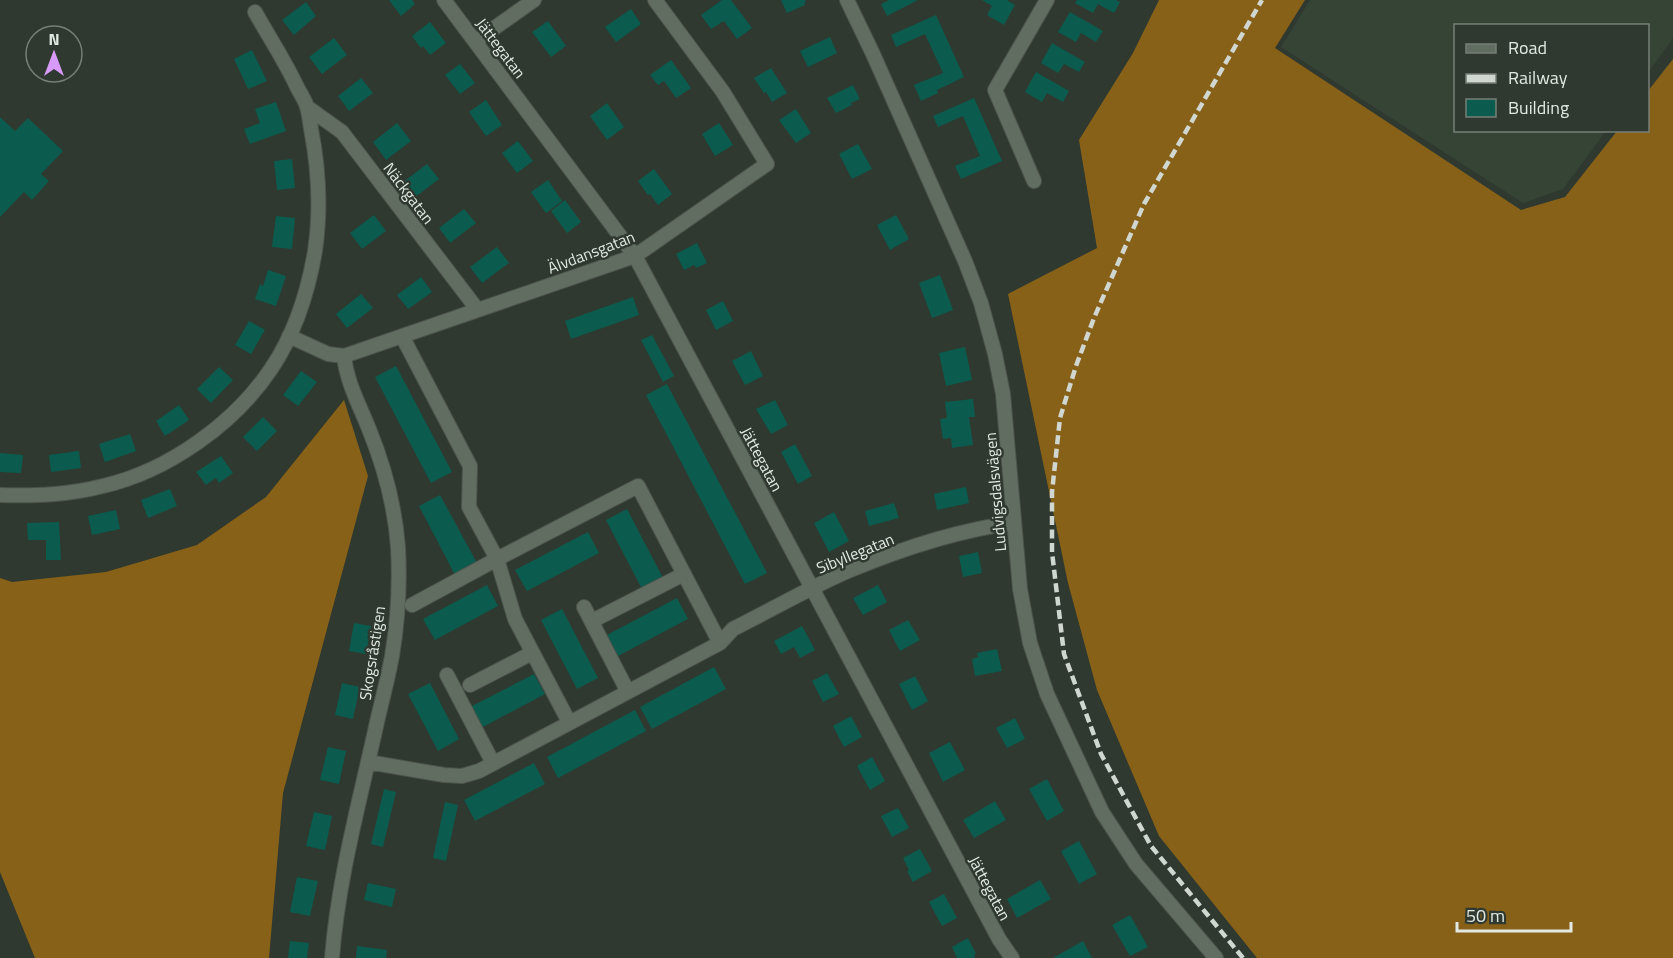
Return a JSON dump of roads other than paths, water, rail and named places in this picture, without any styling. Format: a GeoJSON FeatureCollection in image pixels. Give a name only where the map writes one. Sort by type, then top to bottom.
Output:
{"type":"FeatureCollection","features":[{"type":"Feature","properties":{"kind":"street","name":"Jättegatan"},"geometry":{"type":"LineString","coordinates":[[444,0],[635,256],[999,939],[1012,958]]}},
{"type":"Feature","properties":{"kind":"street"},"geometry":{"type":"LineString","coordinates":[[476,41],[534,0]]}},
{"type":"Feature","properties":{"kind":"street","name":"Älvdansgatan"},"geometry":{"type":"LineString","coordinates":[[344,356],[635,256],[767,164],[723,92],[655,0]]}},
{"type":"Feature","properties":{"kind":"street","name":"Ludvigsdalsvägen"},"geometry":{"type":"LineString","coordinates":[[847,0],[965,261],[981,303],[1003,394],[1020,589],[1030,643],[1047,694],[1102,812],[1136,864],[1216,958]]}},
{"type":"Feature","properties":{"kind":"street"},"geometry":{"type":"LineString","coordinates":[[1034,181],[995,90],[1047,0]]}},
{"type":"Feature","properties":{"kind":"street"},"geometry":{"type":"LineString","coordinates":[[0,495],[37,496],[105,486],[140,474],[172,459],[202,440],[249,396],[270,369],[289,336],[311,270],[319,210],[315,148],[307,107],[289,69],[255,12]]}},
{"type":"Feature","properties":{"kind":"street","name":"Näckgatan"},"geometry":{"type":"LineString","coordinates":[[307,107],[342,132],[477,309]]}},
{"type":"Feature","properties":{"kind":"street"},"geometry":{"type":"LineString","coordinates":[[289,336],[328,354],[344,356]]}},
{"type":"Feature","properties":{"kind":"street"},"geometry":{"type":"LineString","coordinates":[[402,336],[470,466],[469,507],[497,559],[515,619],[569,722]]}},
{"type":"Feature","properties":{"kind":"street","name":"Skogsråstigen"},"geometry":{"type":"LineString","coordinates":[[332,958],[341,889],[392,656],[398,592],[398,546],[392,506],[383,468],[369,428],[350,386],[344,356]]}},
{"type":"Feature","properties":{"kind":"street"},"geometry":{"type":"LineString","coordinates":[[412,605],[638,486],[720,643]]}},
{"type":"Feature","properties":{"kind":"street","name":"Sibyllegatan"},"geometry":{"type":"LineString","coordinates":[[369,762],[444,775],[462,776],[479,771],[720,643],[733,629],[847,572],[938,539],[987,526],[1014,523]]}},
{"type":"Feature","properties":{"kind":"street"},"geometry":{"type":"LineString","coordinates":[[591,621],[684,574]]}},
{"type":"Feature","properties":{"kind":"street"},"geometry":{"type":"LineString","coordinates":[[584,607],[628,692]]}},
{"type":"Feature","properties":{"kind":"street"},"geometry":{"type":"LineString","coordinates":[[470,685],[532,653]]}},
{"type":"Feature","properties":{"kind":"street"},"geometry":{"type":"LineString","coordinates":[[447,675],[492,764]]}},
{"type":"Feature","properties":{"kind":"railway"},"geometry":{"type":"LineString","coordinates":[[1243,958],[1151,846],[1101,754],[1064,654],[1052,552],[1052,492],[1060,418],[1094,318],[1144,204],[1262,0]]}}]}
